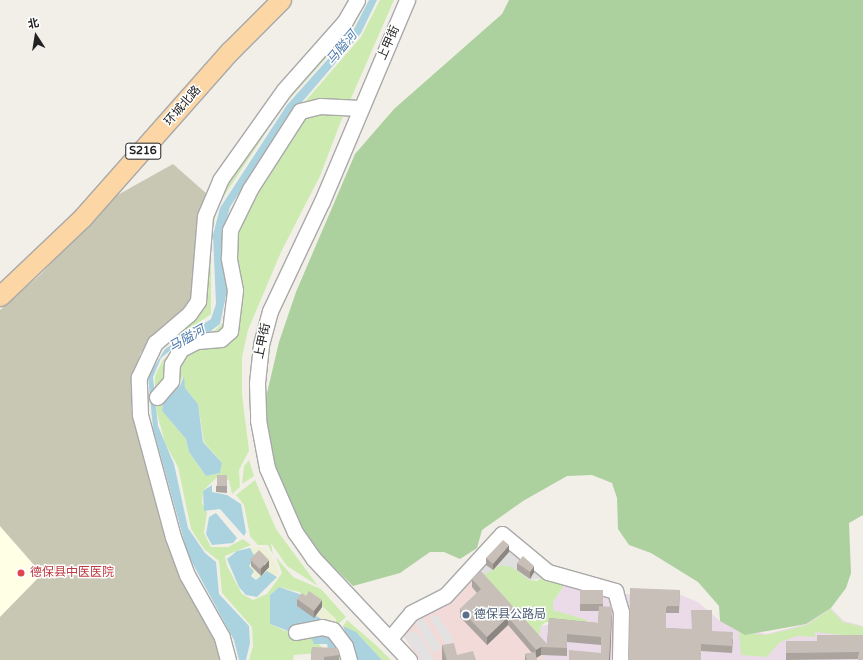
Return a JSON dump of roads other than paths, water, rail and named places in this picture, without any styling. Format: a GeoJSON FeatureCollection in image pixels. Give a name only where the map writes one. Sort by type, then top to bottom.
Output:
{"type":"FeatureCollection","features":[{"type":"Feature","properties":{"kind":"main road","name":"环城北路"},"geometry":{"type":"LineString","coordinates":[[0,288],[68,225],[271,0]]}},
{"type":"Feature","properties":{"kind":"main road","name":"环城北路"},"geometry":{"type":"LineString","coordinates":[[0,296],[82,218],[230,51],[280,0]]}},
{"type":"Feature","properties":{"kind":"street"},"geometry":{"type":"LineString","coordinates":[[228,660],[222,638],[187,575],[173,537],[140,415],[139,377],[155,343],[189,314],[198,301],[204,216],[223,176],[291,81],[350,15],[357,0]]}},
{"type":"Feature","properties":{"kind":"street","name":"上甲街"},"geometry":{"type":"LineString","coordinates":[[401,0],[264,328],[258,365],[258,420],[267,468],[295,532],[346,595],[391,637],[409,660]]}},
{"type":"Feature","properties":{"kind":"street","name":"上甲街"},"geometry":{"type":"LineString","coordinates":[[401,660],[339,598],[289,534],[262,469],[252,413],[252,364],[265,309],[317,199],[407,0]]}},
{"type":"Feature","properties":{"kind":"street"},"geometry":{"type":"LineString","coordinates":[[157,397],[171,381],[172,364],[181,349],[197,341],[221,339],[230,331],[235,290],[228,258],[230,230],[250,189],[300,111],[311,106],[357,108]]}},
{"type":"Feature","properties":{"kind":"street"},"geometry":{"type":"LineString","coordinates":[[391,637],[412,613],[444,596],[502,534],[548,572],[616,591],[621,612],[620,660]]}},
{"type":"Feature","properties":{"kind":"street"},"geometry":{"type":"LineString","coordinates":[[296,632],[322,627],[333,630],[345,646],[348,660]]}},
{"type":"Feature","properties":{"kind":"water","name":"马隘河"},"geometry":{"type":"Polygon","coordinates":[[[369,0],[377,0],[361,33],[285,122],[230,207],[223,233],[222,261],[227,291],[220,324],[208,333],[173,348],[161,358],[153,377],[158,426],[174,464],[188,528],[205,553],[216,562],[219,594],[249,626],[250,643],[246,660],[239,660],[234,640],[188,555],[153,428],[148,377],[165,349],[211,319],[216,304],[213,235],[220,208],[287,105],[353,31],[369,0]]]}},
{"type":"Feature","properties":{"kind":"water"},"geometry":{"type":"Polygon","coordinates":[[[184,376],[185,388],[198,404],[203,442],[222,463],[220,473],[206,476],[189,452],[186,439],[162,411],[163,401],[180,386],[184,376]]]}},
{"type":"Feature","properties":{"kind":"water"},"geometry":{"type":"Polygon","coordinates":[[[212,485],[212,492],[227,495],[241,504],[246,532],[244,536],[220,509],[204,511],[203,491],[212,485]]]}},
{"type":"Feature","properties":{"kind":"water"},"geometry":{"type":"Polygon","coordinates":[[[216,513],[237,538],[233,543],[212,545],[206,534],[209,517],[216,513]]]}},
{"type":"Feature","properties":{"kind":"water"},"geometry":{"type":"Polygon","coordinates":[[[250,548],[255,557],[249,566],[254,571],[251,576],[256,580],[267,571],[277,577],[257,597],[246,595],[239,587],[227,559],[237,551],[250,548]]]}},
{"type":"Feature","properties":{"kind":"water"},"geometry":{"type":"Polygon","coordinates":[[[279,587],[308,597],[299,599],[297,606],[320,618],[323,624],[288,631],[270,624],[270,595],[279,587]]]}},
{"type":"Feature","properties":{"kind":"water"},"geometry":{"type":"Polygon","coordinates":[[[343,626],[356,632],[382,660],[355,660],[343,626]]]}},
{"type":"Feature","properties":{"kind":"water"},"geometry":{"type":"Polygon","coordinates":[[[319,635],[329,637],[338,651],[329,655],[327,644],[314,644],[311,637],[319,635]]]}},
{"type":"Feature","properties":{"kind":"place","name":"德保县中医医院"},"geometry":{"type":"Point","coordinates":[21,573]}},
{"type":"Feature","properties":{"kind":"place","name":"德保县公路局"},"geometry":{"type":"Point","coordinates":[466,615]}}]}
